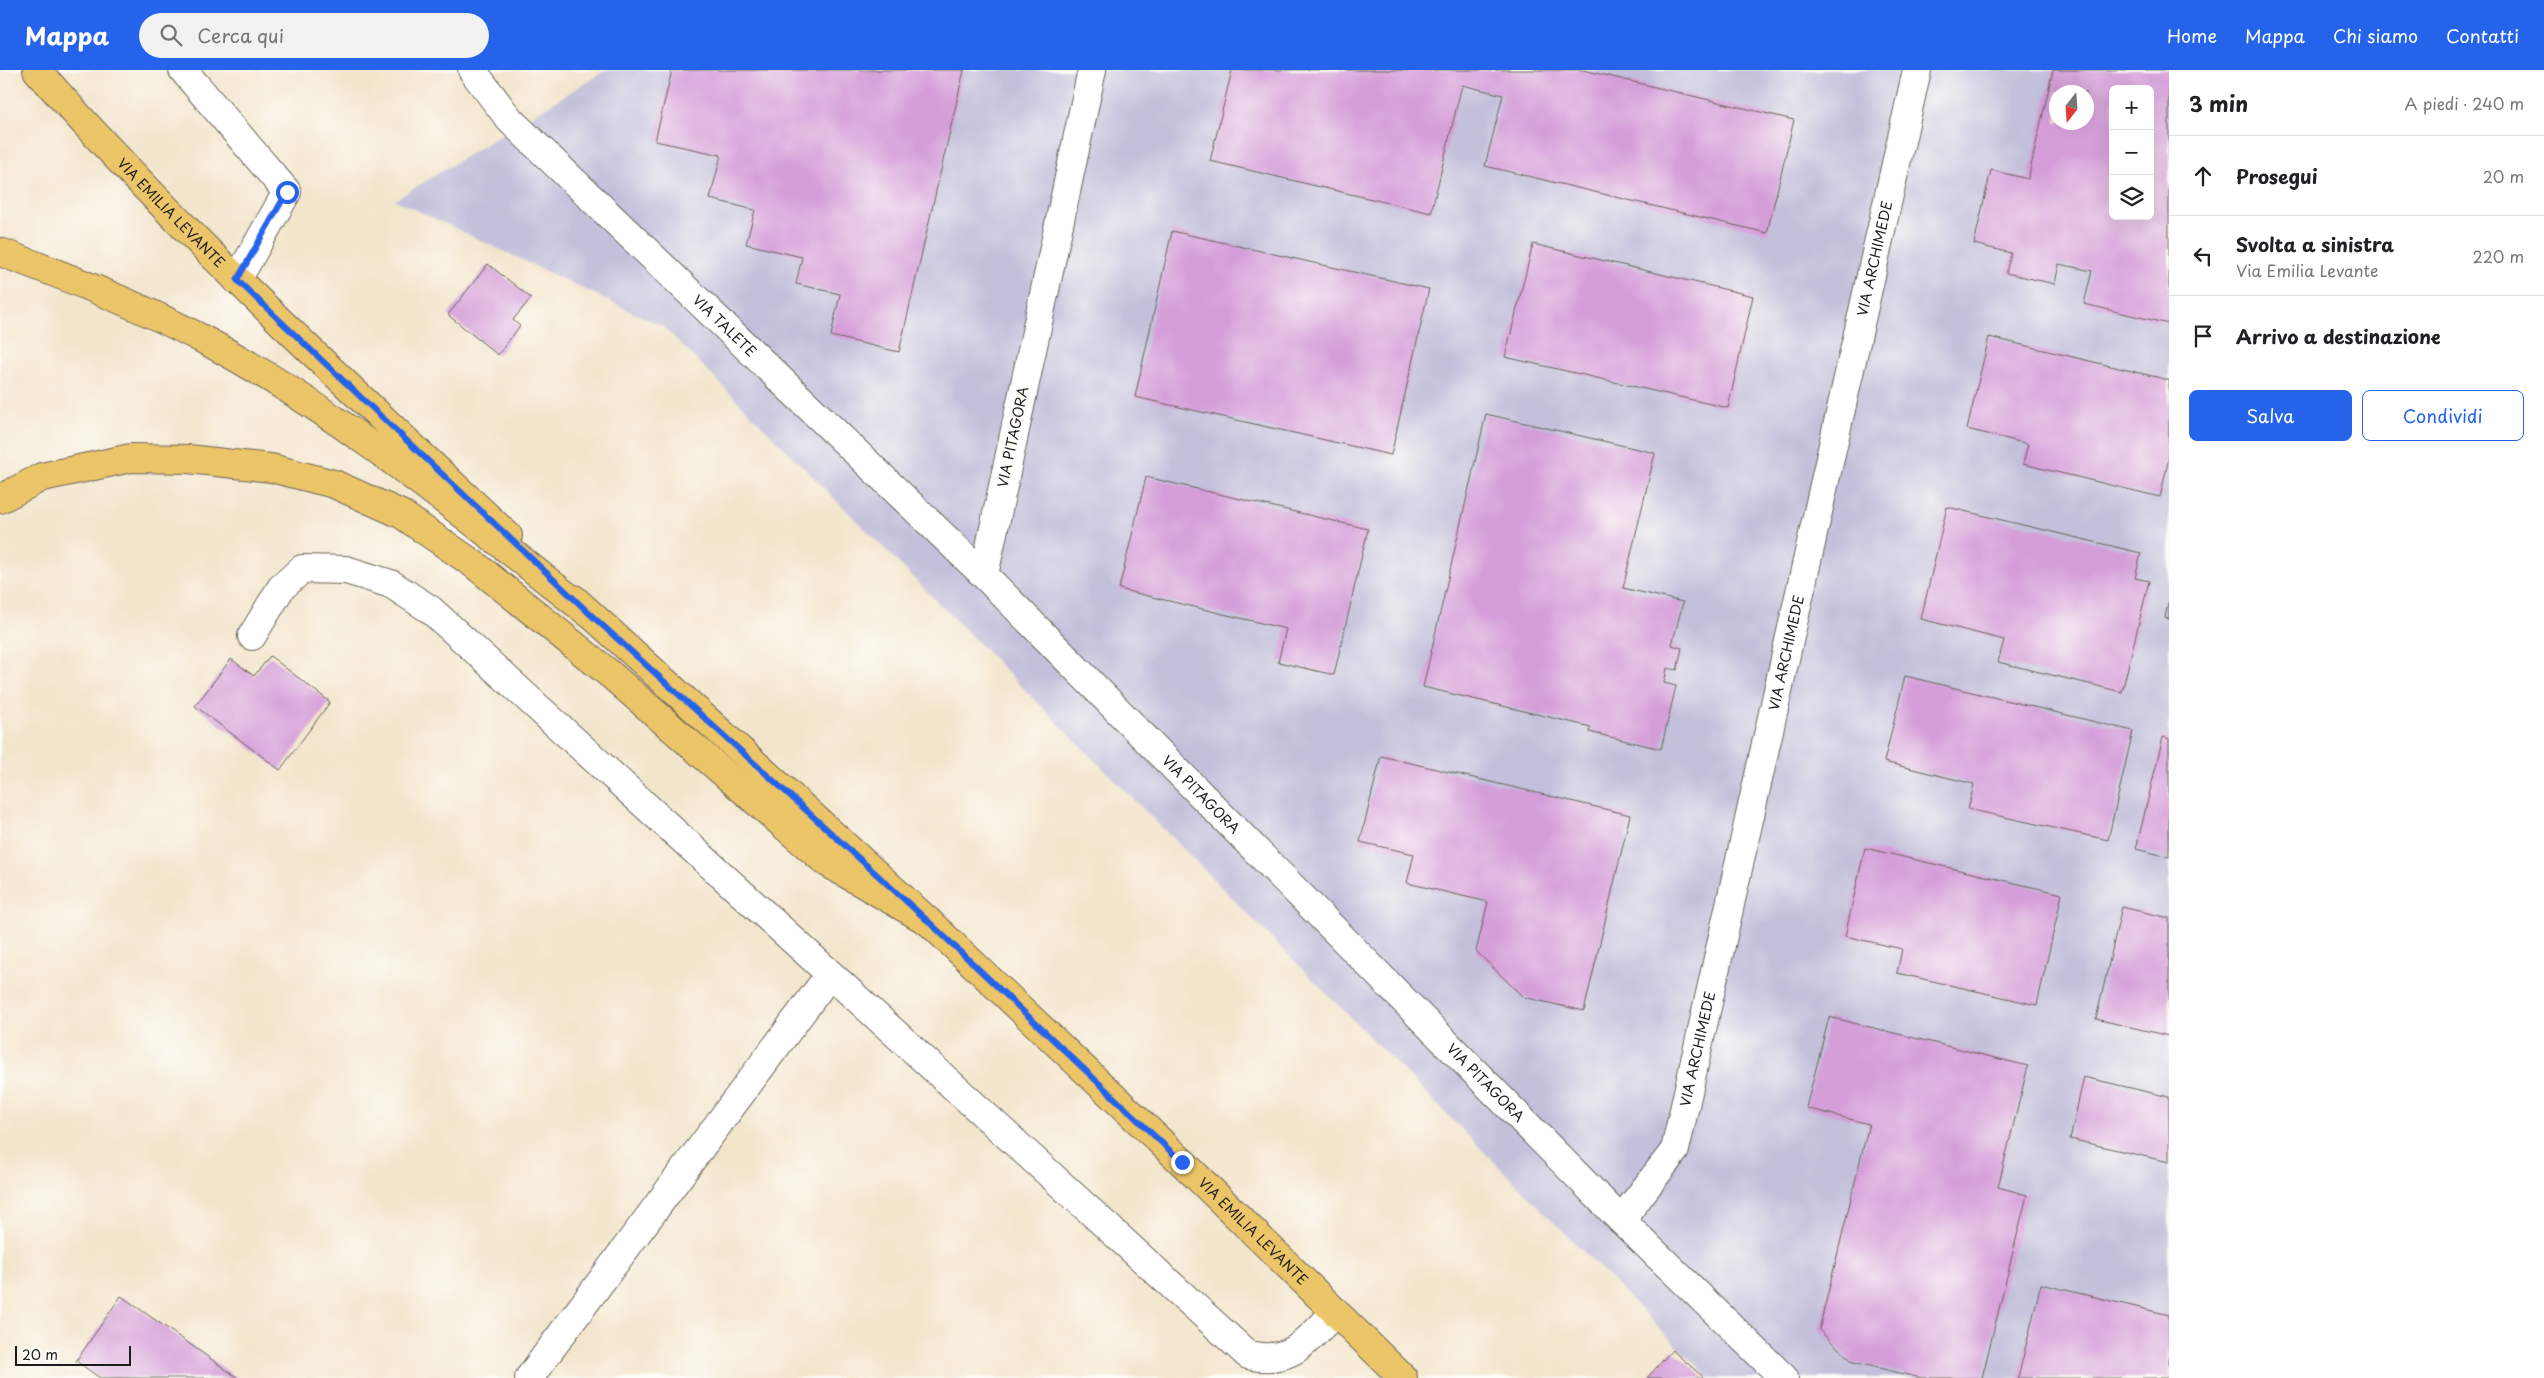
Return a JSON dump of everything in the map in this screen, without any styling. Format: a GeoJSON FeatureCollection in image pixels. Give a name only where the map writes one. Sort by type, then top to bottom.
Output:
{"type":"FeatureCollection","features":[{"type":"Feature","properties":{"kind":"main road","name":"VIA EMILIA LEVANTE"},"geometry":{"type":"LineString","coordinates":[[37,70],[102,144],[237,280],[590,614],[929,922],[1182,1162],[1403,1378]]}},
{"type":"Feature","properties":{"kind":"main road"},"geometry":{"type":"LineString","coordinates":[[0,252],[67,277],[142,309],[209,343],[303,400],[394,461],[590,614]]}},
{"type":"Feature","properties":{"kind":"main road"},"geometry":{"type":"LineString","coordinates":[[0,499],[42,476],[131,458],[188,459],[271,468],[334,484],[401,514],[475,565],[611,675],[826,862],[929,922]]}},
{"type":"Feature","properties":{"kind":"street"},"geometry":{"type":"LineString","coordinates":[[184,70],[287,192],[237,280]]}},
{"type":"Feature","properties":{"kind":"street","name":"VIA TALETE"},"geometry":{"type":"LineString","coordinates":[[472,70],[510,120],[984,575]]}},
{"type":"Feature","properties":{"kind":"street","name":"VIA PITAGORA"},"geometry":{"type":"LineString","coordinates":[[1092,70],[984,575],[1621,1220],[1784,1378]]}},
{"type":"Feature","properties":{"kind":"street","name":"VIA ARCHIMEDE"},"geometry":{"type":"LineString","coordinates":[[1621,1220],[1674,1150],[1917,70]]}},
{"type":"Feature","properties":{"kind":"street"},"geometry":{"type":"LineString","coordinates":[[252,636],[281,588],[302,569],[346,570],[391,584],[431,610],[1248,1355],[1263,1358],[1290,1354],[1336,1312]]}},
{"type":"Feature","properties":{"kind":"street"},"geometry":{"type":"LineString","coordinates":[[529,1378],[830,974]]}},
{"type":"Feature","properties":{"kind":"shaded area"},"geometry":{"type":"Polygon","coordinates":[[[606,70],[2169,70],[2169,1378],[1709,1378],[664,327],[395,200],[606,70]]]}},
{"type":"Feature","properties":{"kind":"building"},"geometry":{"type":"Polygon","coordinates":[[[672,70],[964,70],[899,352],[831,336],[840,294],[796,284],[802,257],[746,244],[755,210],[710,199],[721,155],[655,141],[672,70]]]}},
{"type":"Feature","properties":{"kind":"building"},"geometry":{"type":"Polygon","coordinates":[[[1232,70],[1583,70],[1794,120],[1767,233],[1485,166],[1503,95],[1462,85],[1431,213],[1210,161],[1232,70]]]}},
{"type":"Feature","properties":{"kind":"building"},"geometry":{"type":"Polygon","coordinates":[[[2053,70],[2169,70],[2169,324],[2084,304],[2092,271],[2059,264],[2055,284],[2006,273],[2011,253],[1974,244],[1991,170],[2028,179],[2049,87],[2049,130],[2094,130],[2094,85],[2050,85],[2053,70]]]}},
{"type":"Feature","properties":{"kind":"building"},"geometry":{"type":"Polygon","coordinates":[[[1172,231],[1429,289],[1391,455],[1135,397],[1172,231]]]}},
{"type":"Feature","properties":{"kind":"building"},"geometry":{"type":"Polygon","coordinates":[[[1533,244],[1753,296],[1728,408],[1505,357],[1533,244]]]}},
{"type":"Feature","properties":{"kind":"building"},"geometry":{"type":"Polygon","coordinates":[[[488,264],[531,298],[513,320],[520,326],[498,355],[448,315],[488,264]]]}},
{"type":"Feature","properties":{"kind":"building"},"geometry":{"type":"Polygon","coordinates":[[[1989,337],[2169,380],[2169,458],[2160,497],[2023,464],[2028,444],[1967,429],[1989,337]]]}},
{"type":"Feature","properties":{"kind":"building"},"geometry":{"type":"Polygon","coordinates":[[[1486,414],[1655,453],[1623,588],[1683,602],[1672,645],[1682,648],[1677,670],[1667,668],[1664,683],[1676,686],[1661,749],[1589,732],[1591,727],[1423,687],[1486,414]]]}},
{"type":"Feature","properties":{"kind":"building"},"geometry":{"type":"Polygon","coordinates":[[[1146,477],[1368,529],[1334,675],[1278,662],[1286,629],[1119,589],[1146,477]]]}},
{"type":"Feature","properties":{"kind":"building"},"geometry":{"type":"Polygon","coordinates":[[[1947,507],[2141,553],[2135,578],[2149,581],[2122,692],[1998,662],[2004,640],[1921,619],[1947,507]]]}},
{"type":"Feature","properties":{"kind":"building"},"geometry":{"type":"Polygon","coordinates":[[[2169,603],[2169,619],[2165,618],[2169,603]]]}},
{"type":"Feature","properties":{"kind":"building"},"geometry":{"type":"Polygon","coordinates":[[[270,656],[330,702],[280,770],[195,706],[231,659],[254,676],[270,656]]]}},
{"type":"Feature","properties":{"kind":"building"},"geometry":{"type":"Polygon","coordinates":[[[1905,676],[2133,731],[2108,840],[1968,809],[1974,784],[1884,762],[1905,676]]]}},
{"type":"Feature","properties":{"kind":"building"},"geometry":{"type":"Polygon","coordinates":[[[2163,737],[2169,739],[2169,857],[2136,849],[2163,737]]]}},
{"type":"Feature","properties":{"kind":"building"},"geometry":{"type":"Polygon","coordinates":[[[1381,756],[1630,815],[1584,1011],[1523,997],[1476,951],[1488,902],[1407,883],[1414,854],[1360,842],[1381,756]]]}},
{"type":"Feature","properties":{"kind":"building"},"geometry":{"type":"Polygon","coordinates":[[[1865,848],[2062,894],[2037,1005],[1897,973],[1902,949],[1845,936],[1865,848]]]}},
{"type":"Feature","properties":{"kind":"building"},"geometry":{"type":"Polygon","coordinates":[[[2122,907],[2169,918],[2169,1036],[2096,1019],[2122,907]]]}},
{"type":"Feature","properties":{"kind":"building"},"geometry":{"type":"Polygon","coordinates":[[[1829,1017],[2028,1066],[1998,1187],[2027,1195],[1982,1378],[1921,1378],[1853,1362],[1819,1330],[1869,1124],[1806,1108],[1829,1017]]]}},
{"type":"Feature","properties":{"kind":"building"},"geometry":{"type":"Polygon","coordinates":[[[2084,1077],[2169,1097],[2169,1162],[2070,1139],[2084,1077]]]}},
{"type":"Feature","properties":{"kind":"building"},"geometry":{"type":"Polygon","coordinates":[[[2041,1284],[2169,1315],[2169,1378],[2018,1378],[2041,1284]]]}},
{"type":"Feature","properties":{"kind":"building"},"geometry":{"type":"Polygon","coordinates":[[[121,1296],[238,1378],[100,1378],[76,1361],[121,1296]]]}},
{"type":"Feature","properties":{"kind":"building"},"geometry":{"type":"Polygon","coordinates":[[[1672,1350],[1693,1368],[1704,1378],[1647,1378],[1672,1350]]]}},
{"type":"Feature","properties":{"kind":"route"},"geometry":{"type":"LineString","coordinates":[[287,192],[237,280],[590,614],[929,922],[1182,1162]]}}]}
